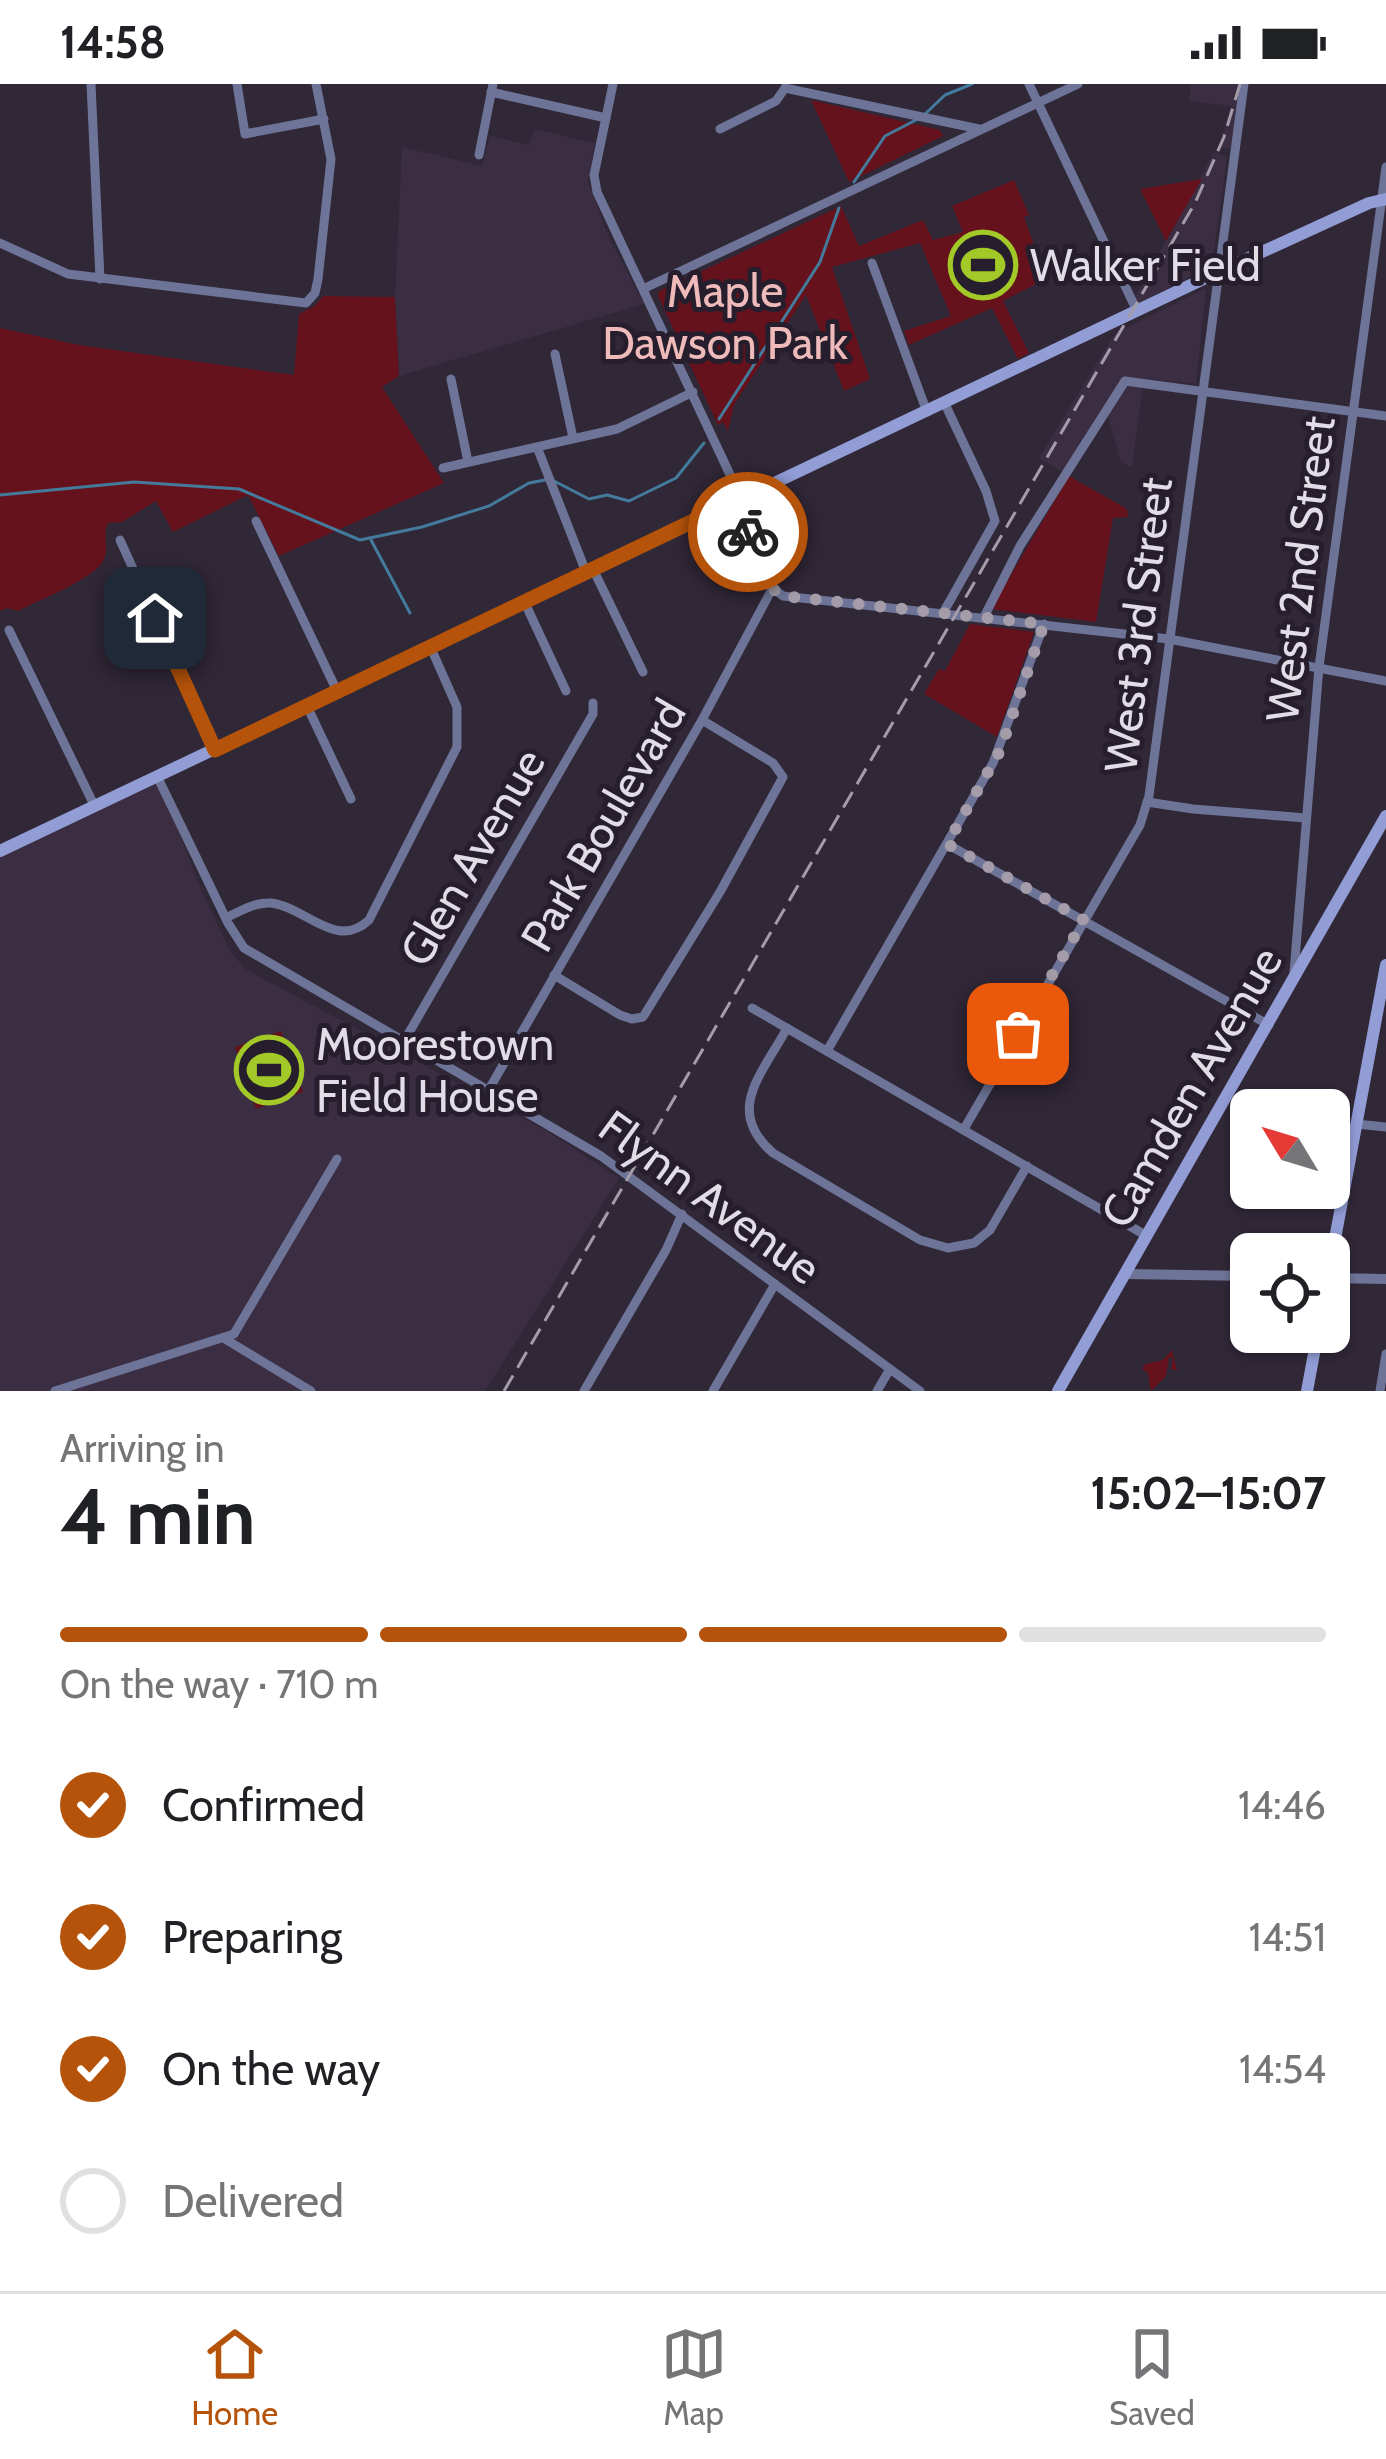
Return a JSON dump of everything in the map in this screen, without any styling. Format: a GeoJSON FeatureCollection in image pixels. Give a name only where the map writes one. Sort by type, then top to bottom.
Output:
{"type":"FeatureCollection","features":[{"type":"Feature","properties":{"kind":"main road"},"geometry":{"type":"LineString","coordinates":[[0,851],[1137,311],[1384,199]]}},
{"type":"Feature","properties":{"kind":"main road","name":"Camden Avenue"},"geometry":{"type":"LineString","coordinates":[[1058,1391],[1386,817]]}},
{"type":"Feature","properties":{"kind":"main road"},"geometry":{"type":"LineString","coordinates":[[1336,1233],[1386,965]]}},
{"type":"Feature","properties":{"kind":"main road"},"geometry":{"type":"LineString","coordinates":[[1306,1391],[1314,1353]]}},
{"type":"Feature","properties":{"kind":"street"},"geometry":{"type":"LineString","coordinates":[[91,84],[100,279]]}},
{"type":"Feature","properties":{"kind":"street"},"geometry":{"type":"LineString","coordinates":[[237,84],[245,134],[324,118]]}},
{"type":"Feature","properties":{"kind":"street"},"geometry":{"type":"LineString","coordinates":[[0,243],[50,268],[100,279],[306,303],[318,279],[331,160],[316,84]]}},
{"type":"Feature","properties":{"kind":"street"},"geometry":{"type":"LineString","coordinates":[[613,84],[595,175],[597,191],[693,392],[772,589],[789,598],[1169,639],[1386,681]]}},
{"type":"Feature","properties":{"kind":"street"},"geometry":{"type":"LineString","coordinates":[[1029,84],[1137,311]]}},
{"type":"Feature","properties":{"kind":"street"},"geometry":{"type":"LineString","coordinates":[[645,288],[1078,84]]}},
{"type":"Feature","properties":{"kind":"street","name":"West 3rd Street"},"geometry":{"type":"LineString","coordinates":[[964,1129],[1140,825],[1148,802],[1244,84]]}},
{"type":"Feature","properties":{"kind":"street"},"geometry":{"type":"LineString","coordinates":[[720,129],[776,101],[785,86],[981,129]]}},
{"type":"Feature","properties":{"kind":"street"},"geometry":{"type":"LineString","coordinates":[[479,154],[492,88],[606,118]]}},
{"type":"Feature","properties":{"kind":"street"},"geometry":{"type":"LineString","coordinates":[[946,122],[950,145]]}},
{"type":"Feature","properties":{"kind":"street","name":"West 2nd Street"},"geometry":{"type":"LineString","coordinates":[[1294,981],[1319,667],[1386,167]]}},
{"type":"Feature","properties":{"kind":"street"},"geometry":{"type":"LineString","coordinates":[[872,263],[927,412]]}},
{"type":"Feature","properties":{"kind":"street"},"geometry":{"type":"LineString","coordinates":[[555,354],[573,438]]}},
{"type":"Feature","properties":{"kind":"street"},"geometry":{"type":"LineString","coordinates":[[451,379],[468,462]]}},
{"type":"Feature","properties":{"kind":"street"},"geometry":{"type":"LineString","coordinates":[[984,617],[1020,546],[1125,381],[1386,416]]}},
{"type":"Feature","properties":{"kind":"street"},"geometry":{"type":"LineString","coordinates":[[443,468],[626,426],[693,392]]}},
{"type":"Feature","properties":{"kind":"street"},"geometry":{"type":"LineString","coordinates":[[943,613],[995,520],[945,404]]}},
{"type":"Feature","properties":{"kind":"street"},"geometry":{"type":"LineString","coordinates":[[537,447],[590,571],[643,672]]}},
{"type":"Feature","properties":{"kind":"street"},"geometry":{"type":"LineString","coordinates":[[256,521],[337,691]]}},
{"type":"Feature","properties":{"kind":"street"},"geometry":{"type":"LineString","coordinates":[[120,540],[215,750]]}},
{"type":"Feature","properties":{"kind":"street","name":"Park Boulevard"},"geometry":{"type":"LineString","coordinates":[[488,1091],[772,589]]}},
{"type":"Feature","properties":{"kind":"street"},"geometry":{"type":"LineString","coordinates":[[524,602],[566,691]]}},
{"type":"Feature","properties":{"kind":"street"},"geometry":{"type":"LineString","coordinates":[[827,1051],[1000,751],[1044,624]]}},
{"type":"Feature","properties":{"kind":"street"},"geometry":{"type":"LineString","coordinates":[[9,630],[95,807]]}},
{"type":"Feature","properties":{"kind":"street"},"geometry":{"type":"LineString","coordinates":[[226,918],[252,905],[270,903],[340,932],[356,931],[369,920],[457,747],[455,699],[430,646]]}},
{"type":"Feature","properties":{"kind":"street","name":"Glen Avenue"},"geometry":{"type":"LineString","coordinates":[[403,1042],[593,714],[593,703]]}},
{"type":"Feature","properties":{"kind":"street"},"geometry":{"type":"LineString","coordinates":[[306,704],[351,799]]}},
{"type":"Feature","properties":{"kind":"street"},"geometry":{"type":"LineString","coordinates":[[554,975],[620,1015],[646,1015],[658,997],[782,782],[778,767],[702,720]]}},
{"type":"Feature","properties":{"kind":"street","name":"Flynn Avenue"},"geometry":{"type":"LineString","coordinates":[[158,778],[238,942],[255,956],[589,1149],[920,1391]]}},
{"type":"Feature","properties":{"kind":"street"},"geometry":{"type":"LineString","coordinates":[[1148,802],[1306,818]]}},
{"type":"Feature","properties":{"kind":"street"},"geometry":{"type":"LineString","coordinates":[[947,844],[1269,1024]]}},
{"type":"Feature","properties":{"kind":"street"},"geometry":{"type":"LineString","coordinates":[[752,1008],[1147,1236]]}},
{"type":"Feature","properties":{"kind":"street"},"geometry":{"type":"LineString","coordinates":[[787,1028],[752,1091],[749,1115],[756,1136],[772,1153],[900,1229],[940,1247],[974,1243],[995,1224],[1027,1166]]}},
{"type":"Feature","properties":{"kind":"street"},"geometry":{"type":"LineString","coordinates":[[1356,1124],[1386,1127]]}},
{"type":"Feature","properties":{"kind":"street"},"geometry":{"type":"LineString","coordinates":[[55,1391],[225,1339],[242,1323],[337,1159]]}},
{"type":"Feature","properties":{"kind":"street"},"geometry":{"type":"LineString","coordinates":[[584,1391],[682,1214]]}},
{"type":"Feature","properties":{"kind":"street"},"geometry":{"type":"LineString","coordinates":[[1126,1274],[1230,1276]]}},
{"type":"Feature","properties":{"kind":"street"},"geometry":{"type":"LineString","coordinates":[[1350,1276],[1386,1279]]}},
{"type":"Feature","properties":{"kind":"street"},"geometry":{"type":"LineString","coordinates":[[713,1391],[775,1284]]}},
{"type":"Feature","properties":{"kind":"street"},"geometry":{"type":"LineString","coordinates":[[225,1339],[311,1391]]}},
{"type":"Feature","properties":{"kind":"street"},"geometry":{"type":"LineString","coordinates":[[1380,1391],[1386,1354]]}},
{"type":"Feature","properties":{"kind":"street"},"geometry":{"type":"LineString","coordinates":[[878,1391],[890,1369]]}},
{"type":"Feature","properties":{"kind":"shaded area"},"geometry":{"type":"Polygon","coordinates":[[[1191,84],[1242,84],[1231,149],[1218,148],[1231,106],[1189,101],[1191,84]]]}},
{"type":"Feature","properties":{"kind":"shaded area"},"geometry":{"type":"Polygon","coordinates":[[[534,129],[595,143],[588,181],[608,236],[644,304],[399,376],[395,297],[402,147],[482,166],[490,136],[529,145],[534,129]]]}},
{"type":"Feature","properties":{"kind":"shaded area"},"geometry":{"type":"Polygon","coordinates":[[[1214,152],[1227,157],[1212,266],[1138,303],[1135,297],[1214,152]]]}},
{"type":"Feature","properties":{"kind":"shaded area"},"geometry":{"type":"Polygon","coordinates":[[[1206,288],[1196,384],[1144,379],[1132,467],[1121,463],[1108,416],[1069,476],[1039,458],[1115,333],[1206,288]]]}},
{"type":"Feature","properties":{"kind":"shaded area"},"geometry":{"type":"Polygon","coordinates":[[[158,778],[200,887],[229,949],[245,969],[545,1130],[619,1178],[485,1391],[0,1391],[0,857],[158,778]]]}},
{"type":"Feature","properties":{"kind":"green space"},"geometry":{"type":"Polygon","coordinates":[[[811,100],[940,130],[943,136],[849,182],[811,100]]]}},
{"type":"Feature","properties":{"kind":"green space"},"geometry":{"type":"Polygon","coordinates":[[[1202,179],[1166,241],[1140,189],[1202,179]]]}},
{"type":"Feature","properties":{"kind":"green space","name":"Maple Dawson Park"},"geometry":{"type":"Polygon","coordinates":[[[1014,180],[1046,279],[1003,301],[1029,353],[1018,359],[992,308],[909,345],[904,331],[951,316],[920,243],[832,267],[870,379],[844,391],[806,295],[734,405],[728,431],[723,422],[718,425],[659,291],[841,206],[859,246],[923,220],[933,240],[963,232],[952,206],[1014,180]]]}},
{"type":"Feature","properties":{"kind":"green space"},"geometry":{"type":"Polygon","coordinates":[[[323,296],[395,297],[399,376],[382,387],[444,483],[279,556],[248,495],[173,532],[156,501],[122,522],[108,523],[105,556],[89,575],[18,611],[0,611],[0,328],[79,345],[294,375],[299,314],[323,296]]]}},
{"type":"Feature","properties":{"kind":"green space"},"geometry":{"type":"Polygon","coordinates":[[[1069,476],[1127,509],[1128,517],[1113,518],[1096,622],[991,609],[1069,476]]]}},
{"type":"Feature","properties":{"kind":"green space"},"geometry":{"type":"Polygon","coordinates":[[[970,624],[1034,632],[997,737],[924,694],[939,669],[945,671],[970,624]]]}},
{"type":"Feature","properties":{"kind":"green space","name":"Moorestown Field House"},"geometry":{"type":"Polygon","coordinates":[[[281,1031],[303,1092],[256,1109],[235,1047],[281,1031]]]}},
{"type":"Feature","properties":{"kind":"green space"},"geometry":{"type":"Polygon","coordinates":[[[1172,1350],[1177,1370],[1171,1369],[1173,1358],[1169,1357],[1166,1376],[1151,1391],[1148,1373],[1142,1369],[1163,1360],[1172,1350]]]}},
{"type":"Feature","properties":{"kind":"waterway"},"geometry":{"type":"LineString","coordinates":[[924,115],[945,95],[972,84]]}},
{"type":"Feature","properties":{"kind":"waterway"},"geometry":{"type":"LineString","coordinates":[[854,182],[885,136],[916,120]]}},
{"type":"Feature","properties":{"kind":"waterway"},"geometry":{"type":"LineString","coordinates":[[719,419],[820,262],[839,208]]}},
{"type":"Feature","properties":{"kind":"waterway"},"geometry":{"type":"LineString","coordinates":[[554,481],[589,499],[607,495],[629,501],[676,478],[704,443]]}},
{"type":"Feature","properties":{"kind":"waterway"},"geometry":{"type":"LineString","coordinates":[[0,495],[134,482],[239,489],[360,540],[489,506],[529,483],[545,480]]}},
{"type":"Feature","properties":{"kind":"waterway"},"geometry":{"type":"LineString","coordinates":[[371,540],[410,613]]}},
{"type":"Feature","properties":{"kind":"railway"},"geometry":{"type":"LineString","coordinates":[[504,1391],[1195,203],[1224,137],[1240,84]]}},
{"type":"Feature","properties":{"kind":"way so far"},"geometry":{"type":"LineString","coordinates":[[748,532],[770,587],[783,596],[1044,624],[1000,751],[947,844],[1084,920],[1018,1034]]}},
{"type":"Feature","properties":{"kind":"place","name":"Walker Field"},"geometry":{"type":"Point","coordinates":[983,265]}},
{"type":"Feature","properties":{"kind":"place","name":"Moorestown Field House"},"geometry":{"type":"Point","coordinates":[269,1070]}},
{"type":"Feature","properties":{"kind":"route"},"geometry":{"type":"LineString","coordinates":[[155,618],[215,750],[735,501],[748,532]]}}]}
